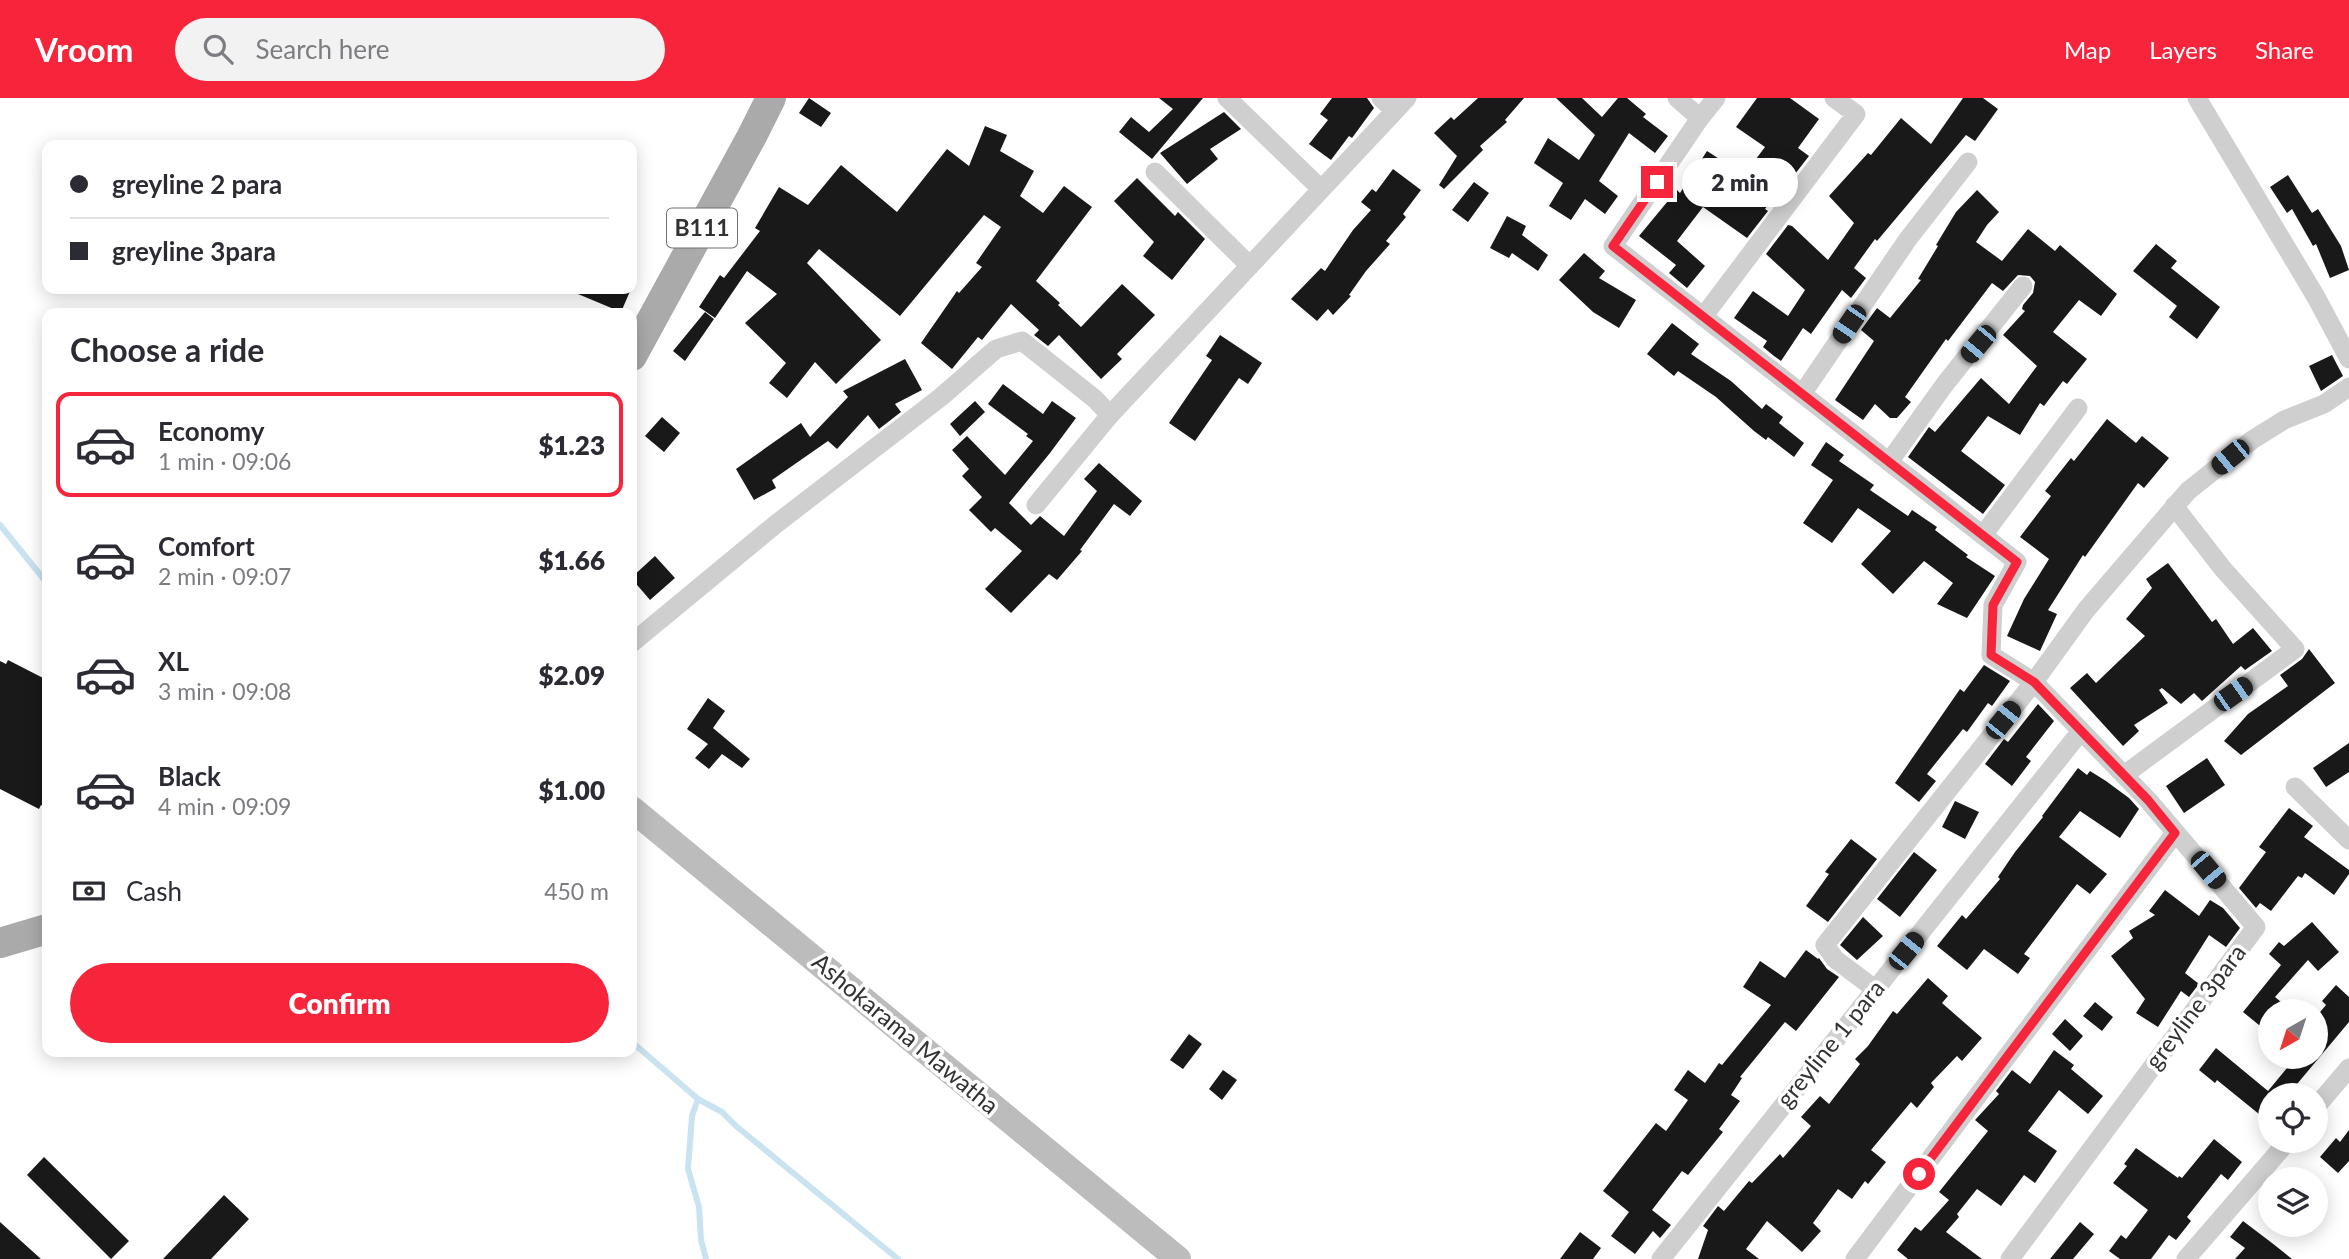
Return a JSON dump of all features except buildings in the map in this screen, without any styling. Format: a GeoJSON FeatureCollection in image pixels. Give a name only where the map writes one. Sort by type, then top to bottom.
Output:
{"type":"FeatureCollection","features":[{"type":"Feature","properties":{"kind":"main road","name":"B111"},"geometry":{"type":"LineString","coordinates":[[637,347],[771,98]]}},
{"type":"Feature","properties":{"kind":"main road"},"geometry":{"type":"LineString","coordinates":[[0,943],[42,930]]}},
{"type":"Feature","properties":{"kind":"street"},"geometry":{"type":"LineString","coordinates":[[1227,98],[1321,189]]}},
{"type":"Feature","properties":{"kind":"street"},"geometry":{"type":"LineString","coordinates":[[1677,98],[1700,118],[1716,98]]}},
{"type":"Feature","properties":{"kind":"street"},"geometry":{"type":"LineString","coordinates":[[1703,317],[1856,114],[1834,98]]}},
{"type":"Feature","properties":{"kind":"street"},"geometry":{"type":"LineString","coordinates":[[2197,98],[2316,297],[2349,359]]}},
{"type":"Feature","properties":{"kind":"street"},"geometry":{"type":"LineString","coordinates":[[1036,505],[1110,415],[1321,189],[1395,102]]}},
{"type":"Feature","properties":{"kind":"street","name":"greyline 3para"},"geometry":{"type":"LineString","coordinates":[[1700,118],[1613,246],[2017,562],[1993,605],[1991,655],[2034,682],[2081,730],[2124,775],[2256,927],[2010,1259]]}},
{"type":"Feature","properties":{"kind":"street"},"geometry":{"type":"LineString","coordinates":[[1802,394],[1908,240],[1968,162]]}},
{"type":"Feature","properties":{"kind":"street"},"geometry":{"type":"LineString","coordinates":[[1155,172],[1250,266]]}},
{"type":"Feature","properties":{"kind":"street"},"geometry":{"type":"LineString","coordinates":[[1889,462],[1945,384],[2023,286]]}},
{"type":"Feature","properties":{"kind":"street"},"geometry":{"type":"LineString","coordinates":[[637,639],[776,524],[941,397],[996,349],[1021,341],[1095,399],[1110,415]]}},
{"type":"Feature","properties":{"kind":"street"},"geometry":{"type":"LineString","coordinates":[[1875,989],[1835,959],[1825,944],[2034,682],[2086,610],[2188,491],[2252,440],[2284,420],[2324,404],[2349,387]]}},
{"type":"Feature","properties":{"kind":"street"},"geometry":{"type":"LineString","coordinates":[[1983,535],[2078,408]]}},
{"type":"Feature","properties":{"kind":"street"},"geometry":{"type":"LineString","coordinates":[[2124,775],[2295,649],[2223,569],[2174,506]]}},
{"type":"Feature","properties":{"kind":"street","name":"greyline 1 para"},"geometry":{"type":"LineString","coordinates":[[1661,1259],[2081,730]]}},
{"type":"Feature","properties":{"kind":"street"},"geometry":{"type":"LineString","coordinates":[[2295,788],[2349,840]]}},
{"type":"Feature","properties":{"kind":"street","name":"Ashokarama Mawatha"},"geometry":{"type":"LineString","coordinates":[[637,813],[1178,1259]]}},
{"type":"Feature","properties":{"kind":"street"},"geometry":{"type":"LineString","coordinates":[[1855,1259],[2175,833]]}},
{"type":"Feature","properties":{"kind":"street"},"geometry":{"type":"LineString","coordinates":[[2328,1093],[2349,1068]]}},
{"type":"Feature","properties":{"kind":"street"},"geometry":{"type":"LineString","coordinates":[[2186,1259],[2278,1153]]}},
{"type":"Feature","properties":{"kind":"waterway"},"geometry":{"type":"LineString","coordinates":[[0,525],[42,577]]}},
{"type":"Feature","properties":{"kind":"waterway"},"geometry":{"type":"LineString","coordinates":[[637,1046],[698,1099],[722,1112],[898,1259]]}},
{"type":"Feature","properties":{"kind":"waterway"},"geometry":{"type":"LineString","coordinates":[[698,1099],[692,1116],[688,1169],[699,1207],[701,1240],[706,1259]]}},
{"type":"Feature","properties":{"kind":"route"},"geometry":{"type":"LineString","coordinates":[[1657,182],[1613,246],[2017,562],[1993,605],[1991,655],[2034,682],[2148,800],[2175,833],[1919,1174]]}}]}
